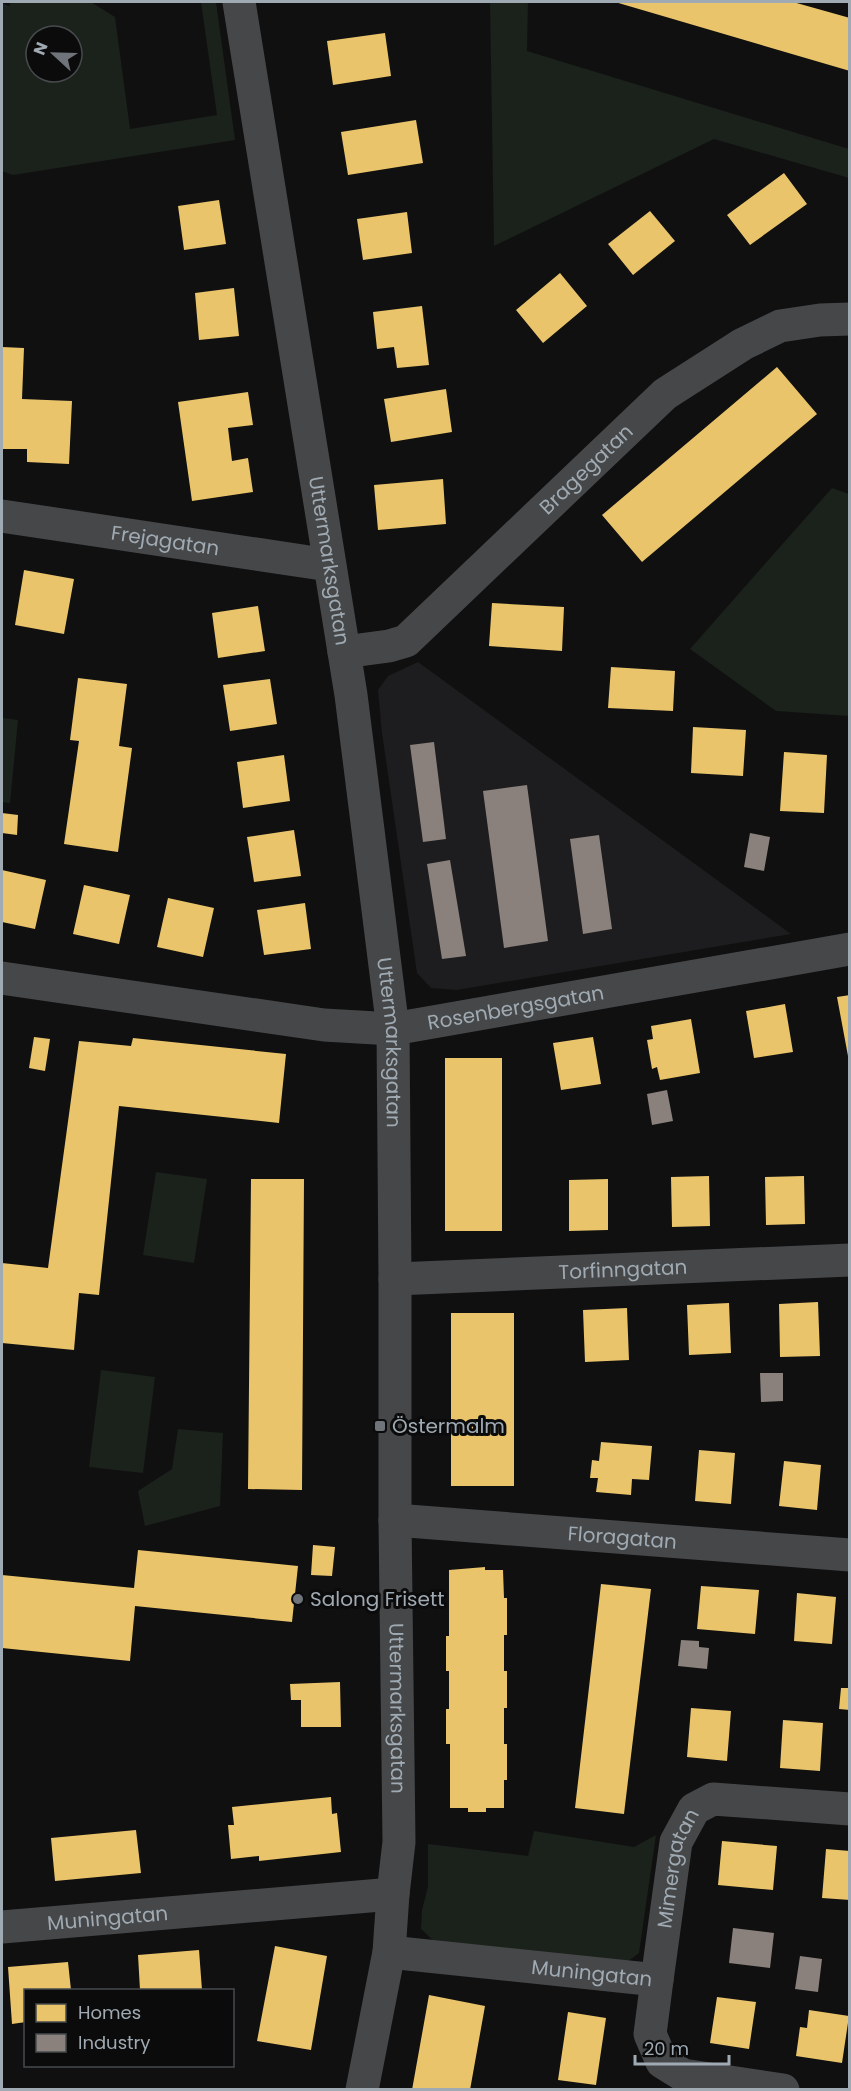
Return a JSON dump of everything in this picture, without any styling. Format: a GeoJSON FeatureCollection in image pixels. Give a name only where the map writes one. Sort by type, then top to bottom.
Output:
{"type":"FeatureCollection","features":[{"type":"Feature","properties":{"kind":"street","name":"Uttermarksgatan"},"geometry":{"type":"LineString","coordinates":[[239,2],[351,695],[393,1029],[394,1520],[399,1842],[389,1952],[362,2090]]}},
{"type":"Feature","properties":{"kind":"street","name":"Bragegatan"},"geometry":{"type":"LineString","coordinates":[[344,652],[389,646],[406,641],[665,394],[743,344],[780,326],[820,320],[849,319]]}},
{"type":"Feature","properties":{"kind":"street","name":"Frejagatan"},"geometry":{"type":"LineString","coordinates":[[2,516],[329,565]]}},
{"type":"Feature","properties":{"kind":"street","name":"Rosenbergsgatan"},"geometry":{"type":"LineString","coordinates":[[2,978],[324,1025],[393,1029],[763,962],[849,949]]}},
{"type":"Feature","properties":{"kind":"street","name":"Torfinngatan"},"geometry":{"type":"LineString","coordinates":[[395,1279],[849,1260]]}},
{"type":"Feature","properties":{"kind":"street","name":"Floragatan"},"geometry":{"type":"LineString","coordinates":[[394,1520],[849,1555]]}},
{"type":"Feature","properties":{"kind":"street","name":"Mimergatan"},"geometry":{"type":"LineString","coordinates":[[657,1980],[676,1842],[694,1809],[713,1799],[849,1809]]}},
{"type":"Feature","properties":{"kind":"street","name":"Muningatan"},"geometry":{"type":"LineString","coordinates":[[2,1927],[393,1894]]}},
{"type":"Feature","properties":{"kind":"street","name":"Muningatan"},"geometry":{"type":"LineString","coordinates":[[389,1952],[657,1980],[650,2034],[662,2062],[683,2075],[783,2090]]}},
{"type":"Feature","properties":{"kind":"shaded area"},"geometry":{"type":"Polygon","coordinates":[[[11,2],[91,2],[115,17],[130,129],[217,115],[201,2],[216,2],[235,140],[13,175],[2,171],[2,3],[9,6],[11,2]]]}},
{"type":"Feature","properties":{"kind":"shaded area"},"geometry":{"type":"Polygon","coordinates":[[[490,2],[528,2],[527,51],[849,149],[849,178],[714,139],[494,246],[490,2]]]}},
{"type":"Feature","properties":{"kind":"shaded area"},"geometry":{"type":"Polygon","coordinates":[[[832,488],[849,494],[849,716],[776,711],[690,649],[832,488]]]}},
{"type":"Feature","properties":{"kind":"shaded area"},"geometry":{"type":"Polygon","coordinates":[[[418,662],[791,934],[457,990],[431,988],[417,973],[382,733],[378,690],[388,676],[418,662]]]}},
{"type":"Feature","properties":{"kind":"shaded area"},"geometry":{"type":"Polygon","coordinates":[[[2,718],[18,720],[10,803],[2,802],[2,718]]]}},
{"type":"Feature","properties":{"kind":"shaded area"},"geometry":{"type":"Polygon","coordinates":[[[156,1172],[207,1179],[194,1263],[143,1255],[156,1172]]]}},
{"type":"Feature","properties":{"kind":"shaded area"},"geometry":{"type":"Polygon","coordinates":[[[101,1370],[155,1377],[143,1473],[89,1467],[101,1370]]]}},
{"type":"Feature","properties":{"kind":"shaded area"},"geometry":{"type":"Polygon","coordinates":[[[178,1429],[223,1433],[220,1506],[145,1526],[138,1491],[172,1469],[178,1429]]]}},
{"type":"Feature","properties":{"kind":"shaded area"},"geometry":{"type":"Polygon","coordinates":[[[534,1831],[634,1847],[656,1835],[639,1953],[623,1965],[437,1944],[421,1929],[422,1910],[428,1887],[428,1844],[528,1856],[534,1831]]]}},
{"type":"Feature","properties":{"kind":"building: Homes"},"geometry":{"type":"Polygon","coordinates":[[[615,2],[793,2],[850,18],[850,71],[615,2]]]}},
{"type":"Feature","properties":{"kind":"building: Homes"},"geometry":{"type":"Polygon","coordinates":[[[385,33],[391,76],[333,85],[327,41],[385,33]]]}},
{"type":"Feature","properties":{"kind":"building: Homes"},"geometry":{"type":"Polygon","coordinates":[[[416,120],[423,163],[348,175],[341,132],[416,120]]]}},
{"type":"Feature","properties":{"kind":"building: Homes"},"geometry":{"type":"Polygon","coordinates":[[[784,173],[807,204],[750,245],[727,215],[784,173]]]}},
{"type":"Feature","properties":{"kind":"building: Homes"},"geometry":{"type":"Polygon","coordinates":[[[219,200],[226,244],[184,250],[178,206],[219,200]]]}},
{"type":"Feature","properties":{"kind":"building: Homes"},"geometry":{"type":"Polygon","coordinates":[[[650,211],[675,241],[633,275],[608,244],[650,211]]]}},
{"type":"Feature","properties":{"kind":"building: Homes"},"geometry":{"type":"Polygon","coordinates":[[[407,212],[412,253],[363,260],[357,219],[407,212]]]}},
{"type":"Feature","properties":{"kind":"building: Homes"},"geometry":{"type":"Polygon","coordinates":[[[560,273],[587,306],[543,343],[516,310],[560,273]]]}},
{"type":"Feature","properties":{"kind":"building: Homes"},"geometry":{"type":"Polygon","coordinates":[[[234,288],[239,336],[199,340],[195,293],[234,288]]]}},
{"type":"Feature","properties":{"kind":"building: Homes"},"geometry":{"type":"Polygon","coordinates":[[[422,306],[429,365],[397,368],[394,347],[377,349],[373,312],[422,306]]]}},
{"type":"Feature","properties":{"kind":"building: Homes"},"geometry":{"type":"Polygon","coordinates":[[[2,347],[24,348],[22,399],[72,401],[69,464],[27,462],[27,449],[2,449],[2,347]]]}},
{"type":"Feature","properties":{"kind":"building: Homes"},"geometry":{"type":"Polygon","coordinates":[[[777,367],[817,414],[642,562],[602,515],[777,367]]]}},
{"type":"Feature","properties":{"kind":"building: Homes"},"geometry":{"type":"Polygon","coordinates":[[[446,389],[452,432],[391,442],[384,399],[446,389]]]}},
{"type":"Feature","properties":{"kind":"building: Homes"},"geometry":{"type":"Polygon","coordinates":[[[248,392],[253,425],[228,428],[232,461],[248,458],[253,492],[192,501],[178,402],[248,392]]]}},
{"type":"Feature","properties":{"kind":"building: Homes"},"geometry":{"type":"Polygon","coordinates":[[[443,479],[446,524],[378,530],[374,485],[443,479]]]}},
{"type":"Feature","properties":{"kind":"building: Homes"},"geometry":{"type":"Polygon","coordinates":[[[24,570],[74,579],[64,634],[15,625],[24,570]]]}},
{"type":"Feature","properties":{"kind":"building: Homes"},"geometry":{"type":"Polygon","coordinates":[[[492,603],[564,607],[562,651],[489,646],[492,603]]]}},
{"type":"Feature","properties":{"kind":"building: Homes"},"geometry":{"type":"Polygon","coordinates":[[[258,606],[265,651],[218,658],[212,613],[258,606]]]}},
{"type":"Feature","properties":{"kind":"building: Homes"},"geometry":{"type":"Polygon","coordinates":[[[611,667],[675,671],[673,711],[608,708],[611,667]]]}},
{"type":"Feature","properties":{"kind":"building: Homes"},"geometry":{"type":"Polygon","coordinates":[[[78,678],[127,684],[119,746],[132,748],[118,852],[64,844],[79,741],[70,740],[78,678]]]}},
{"type":"Feature","properties":{"kind":"building: Homes"},"geometry":{"type":"Polygon","coordinates":[[[270,679],[277,724],[230,731],[223,685],[270,679]]]}},
{"type":"Feature","properties":{"kind":"building: Homes"},"geometry":{"type":"Polygon","coordinates":[[[693,727],[746,730],[743,776],[691,773],[693,727]]]}},
{"type":"Feature","properties":{"kind":"building: Homes"},"geometry":{"type":"Polygon","coordinates":[[[784,752],[827,755],[824,813],[780,811],[784,752]]]}},
{"type":"Feature","properties":{"kind":"building: Homes"},"geometry":{"type":"Polygon","coordinates":[[[284,755],[290,801],[243,808],[237,762],[284,755]]]}},
{"type":"Feature","properties":{"kind":"building: Homes"},"geometry":{"type":"Polygon","coordinates":[[[2,813],[18,815],[17,835],[2,833],[2,813]]]}},
{"type":"Feature","properties":{"kind":"building: Homes"},"geometry":{"type":"Polygon","coordinates":[[[294,830],[301,876],[254,882],[247,837],[294,830]]]}},
{"type":"Feature","properties":{"kind":"building: Homes"},"geometry":{"type":"Polygon","coordinates":[[[2,870],[46,880],[35,929],[2,922],[2,870]]]}},
{"type":"Feature","properties":{"kind":"building: Homes"},"geometry":{"type":"Polygon","coordinates":[[[84,885],[130,895],[119,944],[73,934],[84,885]]]}},
{"type":"Feature","properties":{"kind":"building: Homes"},"geometry":{"type":"Polygon","coordinates":[[[168,898],[214,908],[203,957],[157,947],[168,898]]]}},
{"type":"Feature","properties":{"kind":"building: Homes"},"geometry":{"type":"Polygon","coordinates":[[[305,903],[311,949],[264,955],[257,910],[305,903]]]}},
{"type":"Feature","properties":{"kind":"building: Homes"},"geometry":{"type":"Polygon","coordinates":[[[850,995],[850,1056],[848,1056],[837,997],[850,995]]]}},
{"type":"Feature","properties":{"kind":"building: Homes"},"geometry":{"type":"Polygon","coordinates":[[[785,1004],[793,1052],[754,1058],[746,1011],[785,1004]]]}},
{"type":"Feature","properties":{"kind":"building: Homes"},"geometry":{"type":"Polygon","coordinates":[[[691,1019],[700,1073],[660,1080],[657,1067],[652,1069],[647,1040],[653,1039],[651,1026],[691,1019]]]}},
{"type":"Feature","properties":{"kind":"building: Homes"},"geometry":{"type":"Polygon","coordinates":[[[34,1037],[50,1039],[45,1071],[29,1068],[34,1037]]]}},
{"type":"Feature","properties":{"kind":"building: Homes"},"geometry":{"type":"Polygon","coordinates":[[[593,1037],[601,1084],[561,1090],[553,1043],[593,1037]]]}},
{"type":"Feature","properties":{"kind":"building: Homes"},"geometry":{"type":"Polygon","coordinates":[[[133,1038],[286,1054],[279,1123],[119,1106],[99,1295],[79,1293],[74,1350],[2,1343],[2,1263],[48,1268],[79,1041],[131,1046],[133,1038]]]}},
{"type":"Feature","properties":{"kind":"building: Homes"},"geometry":{"type":"Polygon","coordinates":[[[445,1058],[502,1058],[502,1231],[445,1231],[445,1058]]]}},
{"type":"Feature","properties":{"kind":"building: Homes"},"geometry":{"type":"Polygon","coordinates":[[[709,1176],[710,1226],[672,1227],[671,1177],[709,1176]]]}},
{"type":"Feature","properties":{"kind":"building: Homes"},"geometry":{"type":"Polygon","coordinates":[[[804,1176],[805,1224],[766,1225],[765,1177],[804,1176]]]}},
{"type":"Feature","properties":{"kind":"building: Homes"},"geometry":{"type":"Polygon","coordinates":[[[251,1179],[304,1179],[302,1490],[248,1489],[251,1179]]]}},
{"type":"Feature","properties":{"kind":"building: Homes"},"geometry":{"type":"Polygon","coordinates":[[[608,1179],[608,1230],[569,1231],[569,1180],[608,1179]]]}},
{"type":"Feature","properties":{"kind":"building: Homes"},"geometry":{"type":"Polygon","coordinates":[[[818,1302],[820,1356],[780,1357],[779,1304],[818,1302]]]}},
{"type":"Feature","properties":{"kind":"building: Homes"},"geometry":{"type":"Polygon","coordinates":[[[729,1303],[731,1353],[689,1355],[687,1305],[729,1303]]]}},
{"type":"Feature","properties":{"kind":"building: Homes"},"geometry":{"type":"Polygon","coordinates":[[[627,1308],[629,1360],[585,1362],[583,1310],[627,1308]]]}},
{"type":"Feature","properties":{"kind":"building: Homes"},"geometry":{"type":"Polygon","coordinates":[[[451,1313],[514,1313],[514,1486],[451,1486],[451,1313]]]}},
{"type":"Feature","properties":{"kind":"building: Homes"},"geometry":{"type":"Polygon","coordinates":[[[601,1442],[652,1446],[649,1480],[632,1479],[631,1495],[596,1492],[598,1478],[590,1478],[592,1460],[599,1461],[601,1442]]]}},
{"type":"Feature","properties":{"kind":"building: Homes"},"geometry":{"type":"Polygon","coordinates":[[[699,1450],[735,1453],[731,1504],[695,1501],[699,1450]]]}},
{"type":"Feature","properties":{"kind":"building: Homes"},"geometry":{"type":"Polygon","coordinates":[[[784,1461],[821,1465],[817,1510],[779,1506],[784,1461]]]}},
{"type":"Feature","properties":{"kind":"building: Homes"},"geometry":{"type":"Polygon","coordinates":[[[313,1545],[335,1547],[332,1576],[311,1575],[313,1545]]]}},
{"type":"Feature","properties":{"kind":"building: Homes"},"geometry":{"type":"Polygon","coordinates":[[[138,1550],[298,1566],[292,1622],[135,1606],[130,1661],[2,1648],[2,1575],[134,1588],[138,1550]]]}},
{"type":"Feature","properties":{"kind":"building: Homes"},"geometry":{"type":"Polygon","coordinates":[[[485,1567],[485,1570],[503,1570],[504,1598],[507,1598],[504,1671],[507,1671],[507,1708],[504,1708],[504,1744],[507,1744],[507,1780],[504,1780],[504,1808],[486,1808],[486,1812],[468,1812],[468,1808],[450,1808],[450,1744],[446,1744],[446,1709],[449,1709],[446,1636],[449,1636],[449,1570],[485,1567]]]}},
{"type":"Feature","properties":{"kind":"building: Homes"},"geometry":{"type":"Polygon","coordinates":[[[601,1584],[651,1589],[624,1814],[575,1808],[601,1584]]]}},
{"type":"Feature","properties":{"kind":"building: Homes"},"geometry":{"type":"Polygon","coordinates":[[[701,1586],[759,1590],[755,1634],[697,1629],[701,1586]]]}},
{"type":"Feature","properties":{"kind":"building: Homes"},"geometry":{"type":"Polygon","coordinates":[[[797,1593],[836,1597],[832,1644],[794,1641],[797,1593]]]}},
{"type":"Feature","properties":{"kind":"building: Homes"},"geometry":{"type":"Polygon","coordinates":[[[340,1682],[341,1727],[301,1727],[301,1700],[291,1700],[290,1684],[340,1682]]]}},
{"type":"Feature","properties":{"kind":"building: Homes"},"geometry":{"type":"Polygon","coordinates":[[[841,1688],[850,1688],[850,1710],[839,1709],[841,1688]]]}},
{"type":"Feature","properties":{"kind":"building: Homes"},"geometry":{"type":"Polygon","coordinates":[[[691,1708],[731,1711],[727,1761],[687,1757],[691,1708]]]}},
{"type":"Feature","properties":{"kind":"building: Homes"},"geometry":{"type":"Polygon","coordinates":[[[783,1720],[823,1723],[820,1771],[780,1768],[783,1720]]]}},
{"type":"Feature","properties":{"kind":"building: Homes"},"geometry":{"type":"Polygon","coordinates":[[[331,1797],[332,1814],[337,1813],[341,1852],[259,1861],[259,1856],[231,1859],[228,1825],[234,1825],[232,1807],[331,1797]]]}},
{"type":"Feature","properties":{"kind":"building: Homes"},"geometry":{"type":"Polygon","coordinates":[[[136,1830],[141,1873],[55,1881],[51,1838],[136,1830]]]}},
{"type":"Feature","properties":{"kind":"building: Homes"},"geometry":{"type":"Polygon","coordinates":[[[722,1841],[777,1846],[773,1890],[718,1885],[722,1841]]]}},
{"type":"Feature","properties":{"kind":"building: Homes"},"geometry":{"type":"Polygon","coordinates":[[[826,1849],[850,1851],[850,1900],[822,1898],[826,1849]]]}},
{"type":"Feature","properties":{"kind":"building: Homes"},"geometry":{"type":"Polygon","coordinates":[[[275,1946],[327,1956],[311,2050],[257,2041],[275,1946]]]}},
{"type":"Feature","properties":{"kind":"building: Homes"},"geometry":{"type":"Polygon","coordinates":[[[199,1950],[202,1989],[140,1989],[138,1955],[199,1950]]]}},
{"type":"Feature","properties":{"kind":"building: Homes"},"geometry":{"type":"Polygon","coordinates":[[[68,1962],[71,1989],[24,1989],[24,2022],[12,2024],[8,1967],[68,1962]]]}},
{"type":"Feature","properties":{"kind":"building: Homes"},"geometry":{"type":"Polygon","coordinates":[[[429,1995],[485,2006],[470,2090],[412,2090],[429,1995]]]}},
{"type":"Feature","properties":{"kind":"building: Homes"},"geometry":{"type":"Polygon","coordinates":[[[717,1997],[756,2002],[749,2049],[710,2043],[717,1997]]]}},
{"type":"Feature","properties":{"kind":"building: Homes"},"geometry":{"type":"Polygon","coordinates":[[[809,2010],[849,2016],[842,2063],[796,2056],[800,2027],[807,2028],[809,2010]]]}},
{"type":"Feature","properties":{"kind":"building: Homes"},"geometry":{"type":"Polygon","coordinates":[[[568,2012],[606,2018],[596,2085],[558,2080],[568,2012]]]}},
{"type":"Feature","properties":{"kind":"building: Industry"},"geometry":{"type":"Polygon","coordinates":[[[434,742],[446,839],[423,842],[410,745],[434,742]]]}},
{"type":"Feature","properties":{"kind":"building: Industry"},"geometry":{"type":"Polygon","coordinates":[[[527,785],[548,941],[504,948],[483,791],[527,785]]]}},
{"type":"Feature","properties":{"kind":"building: Industry"},"geometry":{"type":"Polygon","coordinates":[[[750,833],[770,837],[764,871],[744,867],[750,833]]]}},
{"type":"Feature","properties":{"kind":"building: Industry"},"geometry":{"type":"Polygon","coordinates":[[[599,835],[612,929],[583,934],[570,839],[599,835]]]}},
{"type":"Feature","properties":{"kind":"building: Industry"},"geometry":{"type":"Polygon","coordinates":[[[450,860],[466,956],[442,959],[427,864],[450,860]]]}},
{"type":"Feature","properties":{"kind":"building: Industry"},"geometry":{"type":"Polygon","coordinates":[[[667,1090],[673,1121],[652,1125],[647,1094],[667,1090]]]}},
{"type":"Feature","properties":{"kind":"building: Industry"},"geometry":{"type":"Polygon","coordinates":[[[760,1373],[783,1373],[783,1401],[761,1402],[760,1373]]]}},
{"type":"Feature","properties":{"kind":"building: Industry"},"geometry":{"type":"Polygon","coordinates":[[[681,1640],[699,1641],[699,1647],[709,1648],[707,1669],[678,1666],[681,1640]]]}},
{"type":"Feature","properties":{"kind":"building: Industry"},"geometry":{"type":"Polygon","coordinates":[[[733,1928],[774,1933],[770,1968],[729,1963],[733,1928]]]}},
{"type":"Feature","properties":{"kind":"building: Industry"},"geometry":{"type":"Polygon","coordinates":[[[800,1956],[822,1959],[818,1992],[795,1989],[800,1956]]]}},
{"type":"Feature","properties":{"kind":"place","name":"Östermalm"},"geometry":{"type":"Point","coordinates":[380,1426]}},
{"type":"Feature","properties":{"kind":"place","name":"Salong Frisett"},"geometry":{"type":"Point","coordinates":[298,1599]}}]}
